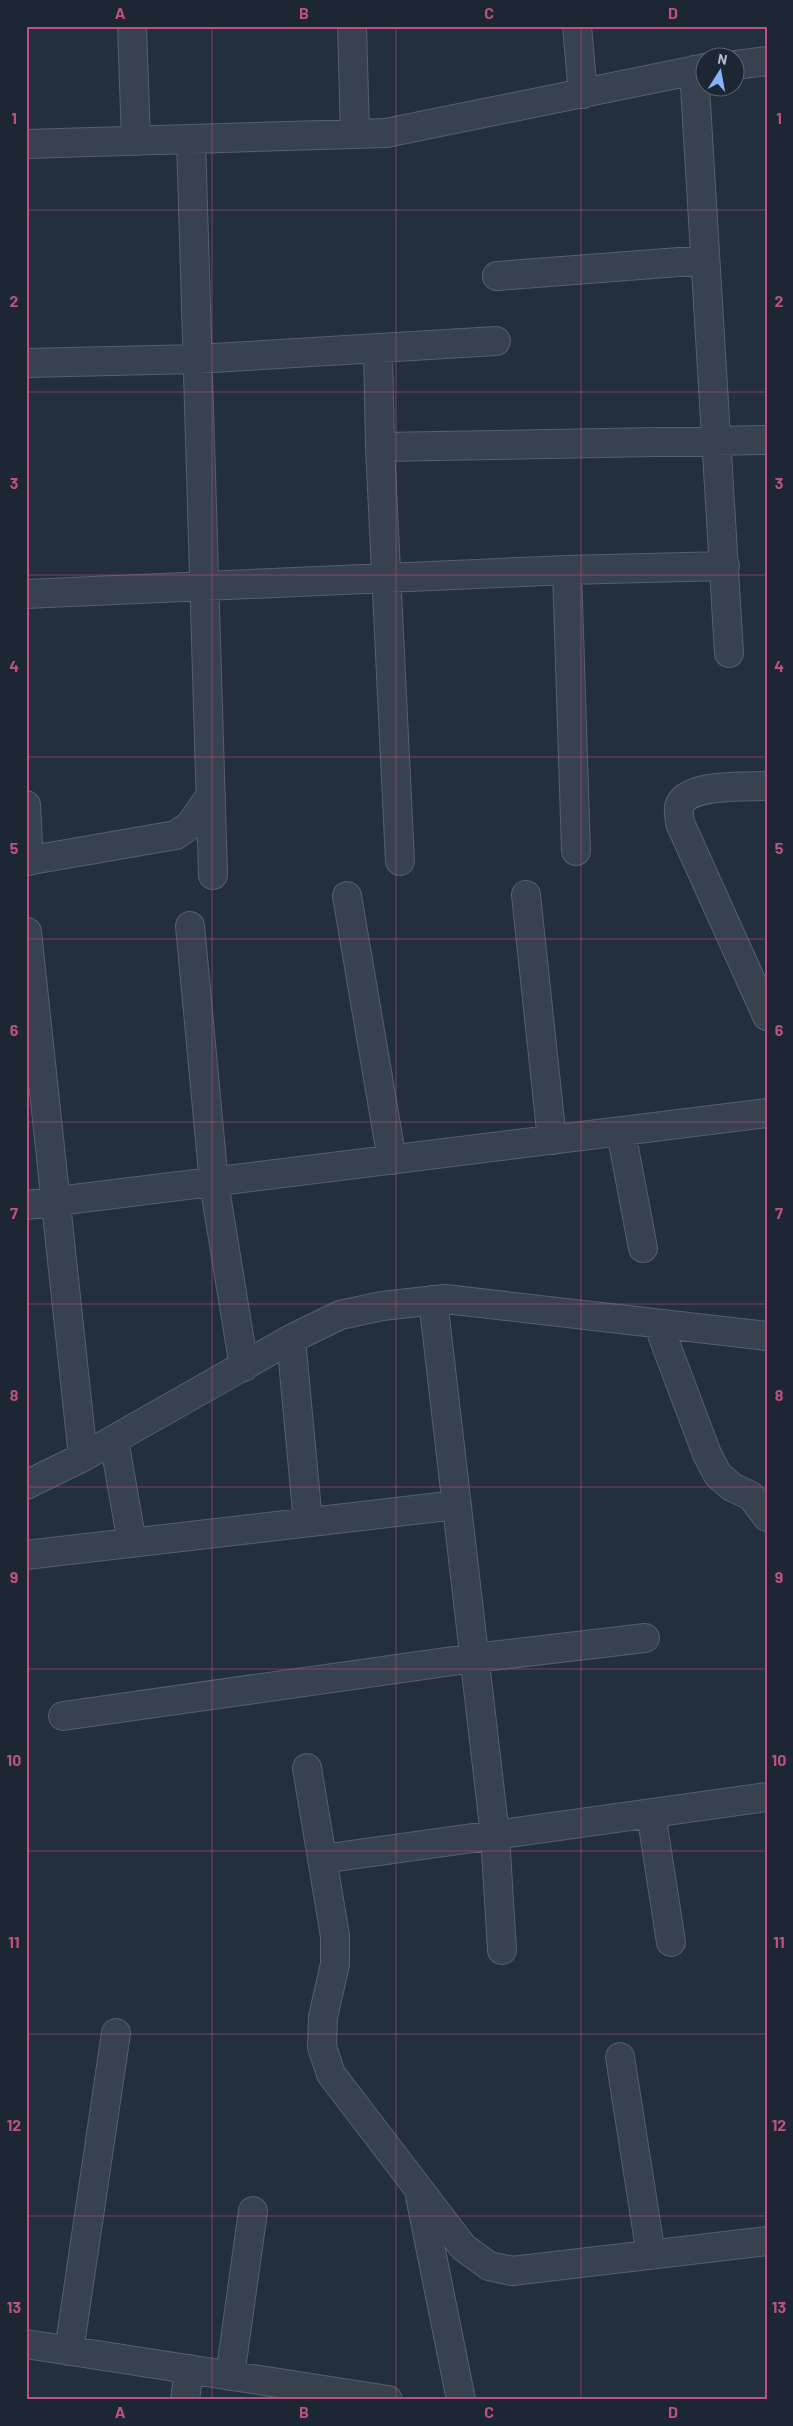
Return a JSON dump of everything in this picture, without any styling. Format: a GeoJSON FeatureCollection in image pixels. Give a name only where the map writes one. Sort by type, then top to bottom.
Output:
{"type":"FeatureCollection","features":[{"type":"Feature","properties":{"kind":"street"},"geometry":{"type":"LineString","coordinates":[[132,26],[136,140]]}},
{"type":"Feature","properties":{"kind":"street"},"geometry":{"type":"LineString","coordinates":[[352,26],[355,134]]}},
{"type":"Feature","properties":{"kind":"street"},"geometry":{"type":"LineString","coordinates":[[577,26],[583,94]]}},
{"type":"Feature","properties":{"kind":"street"},"geometry":{"type":"LineString","coordinates":[[746,63],[766,60]]}},
{"type":"Feature","properties":{"kind":"street"},"geometry":{"type":"LineString","coordinates":[[26,144],[386,133],[696,70]]}},
{"type":"Feature","properties":{"kind":"street"},"geometry":{"type":"LineString","coordinates":[[701,98],[705,260],[729,653]]}},
{"type":"Feature","properties":{"kind":"street"},"geometry":{"type":"LineString","coordinates":[[191,138],[213,875]]}},
{"type":"Feature","properties":{"kind":"street"},"geometry":{"type":"LineString","coordinates":[[497,276],[705,260]]}},
{"type":"Feature","properties":{"kind":"street"},"geometry":{"type":"LineString","coordinates":[[26,363],[198,359],[496,341]]}},
{"type":"Feature","properties":{"kind":"street"},"geometry":{"type":"LineString","coordinates":[[378,348],[380,446],[400,861]]}},
{"type":"Feature","properties":{"kind":"street"},"geometry":{"type":"LineString","coordinates":[[380,446],[767,440]]}},
{"type":"Feature","properties":{"kind":"street"},"geometry":{"type":"LineString","coordinates":[[26,594],[567,570],[725,566]]}},
{"type":"Feature","properties":{"kind":"street"},"geometry":{"type":"LineString","coordinates":[[567,570],[576,851]]}},
{"type":"Feature","properties":{"kind":"street"},"geometry":{"type":"LineString","coordinates":[[767,786],[698,790],[685,796],[678,808],[680,823],[767,1016]]}},
{"type":"Feature","properties":{"kind":"street"},"geometry":{"type":"LineString","coordinates":[[26,805],[28,861],[176,835],[190,825],[211,795]]}},
{"type":"Feature","properties":{"kind":"street"},"geometry":{"type":"LineString","coordinates":[[526,895],[552,1140]]}},
{"type":"Feature","properties":{"kind":"street"},"geometry":{"type":"LineString","coordinates":[[347,896],[392,1160]]}},
{"type":"Feature","properties":{"kind":"street"},"geometry":{"type":"LineString","coordinates":[[190,926],[214,1183],[244,1367]]}},
{"type":"Feature","properties":{"kind":"street"},"geometry":{"type":"LineString","coordinates":[[27,932],[83,1457]]}},
{"type":"Feature","properties":{"kind":"street"},"geometry":{"type":"LineString","coordinates":[[26,1205],[767,1113]]}},
{"type":"Feature","properties":{"kind":"street"},"geometry":{"type":"LineString","coordinates":[[621,1132],[643,1248]]}},
{"type":"Feature","properties":{"kind":"street"},"geometry":{"type":"LineString","coordinates":[[26,1485],[114,1440],[291,1339],[340,1315],[382,1306],[445,1299],[767,1336]]}},
{"type":"Feature","properties":{"kind":"street"},"geometry":{"type":"LineString","coordinates":[[433,1300],[495,1835],[502,1950]]}},
{"type":"Feature","properties":{"kind":"street"},"geometry":{"type":"LineString","coordinates":[[658,1324],[707,1454],[718,1475],[732,1487],[750,1496],[767,1517]]}},
{"type":"Feature","properties":{"kind":"street"},"geometry":{"type":"LineString","coordinates":[[291,1339],[308,1522]]}},
{"type":"Feature","properties":{"kind":"street"},"geometry":{"type":"LineString","coordinates":[[114,1440],[132,1543]]}},
{"type":"Feature","properties":{"kind":"street"},"geometry":{"type":"LineString","coordinates":[[26,1555],[457,1505]]}},
{"type":"Feature","properties":{"kind":"street"},"geometry":{"type":"LineString","coordinates":[[63,1716],[474,1658],[645,1638]]}},
{"type":"Feature","properties":{"kind":"street"},"geometry":{"type":"LineString","coordinates":[[307,1768],[334,1936],[335,1964],[323,2017],[322,2047],[332,2074],[463,2247],[489,2266],[512,2270],[767,2241]]}},
{"type":"Feature","properties":{"kind":"street"},"geometry":{"type":"LineString","coordinates":[[322,1859],[767,1797]]}},
{"type":"Feature","properties":{"kind":"street"},"geometry":{"type":"LineString","coordinates":[[651,1813],[671,1942]]}},
{"type":"Feature","properties":{"kind":"street"},"geometry":{"type":"LineString","coordinates":[[69,2350],[116,2033]]}},
{"type":"Feature","properties":{"kind":"street"},"geometry":{"type":"LineString","coordinates":[[620,2057],[650,2255]]}},
{"type":"Feature","properties":{"kind":"street"},"geometry":{"type":"LineString","coordinates":[[420,2192],[461,2400]]}},
{"type":"Feature","properties":{"kind":"street"},"geometry":{"type":"LineString","coordinates":[[230,2376],[253,2211]]}},
{"type":"Feature","properties":{"kind":"street"},"geometry":{"type":"LineString","coordinates":[[26,2344],[230,2376],[300,2393],[388,2400]]}},
{"type":"Feature","properties":{"kind":"street"},"geometry":{"type":"LineString","coordinates":[[185,2400],[189,2369]]}}]}
